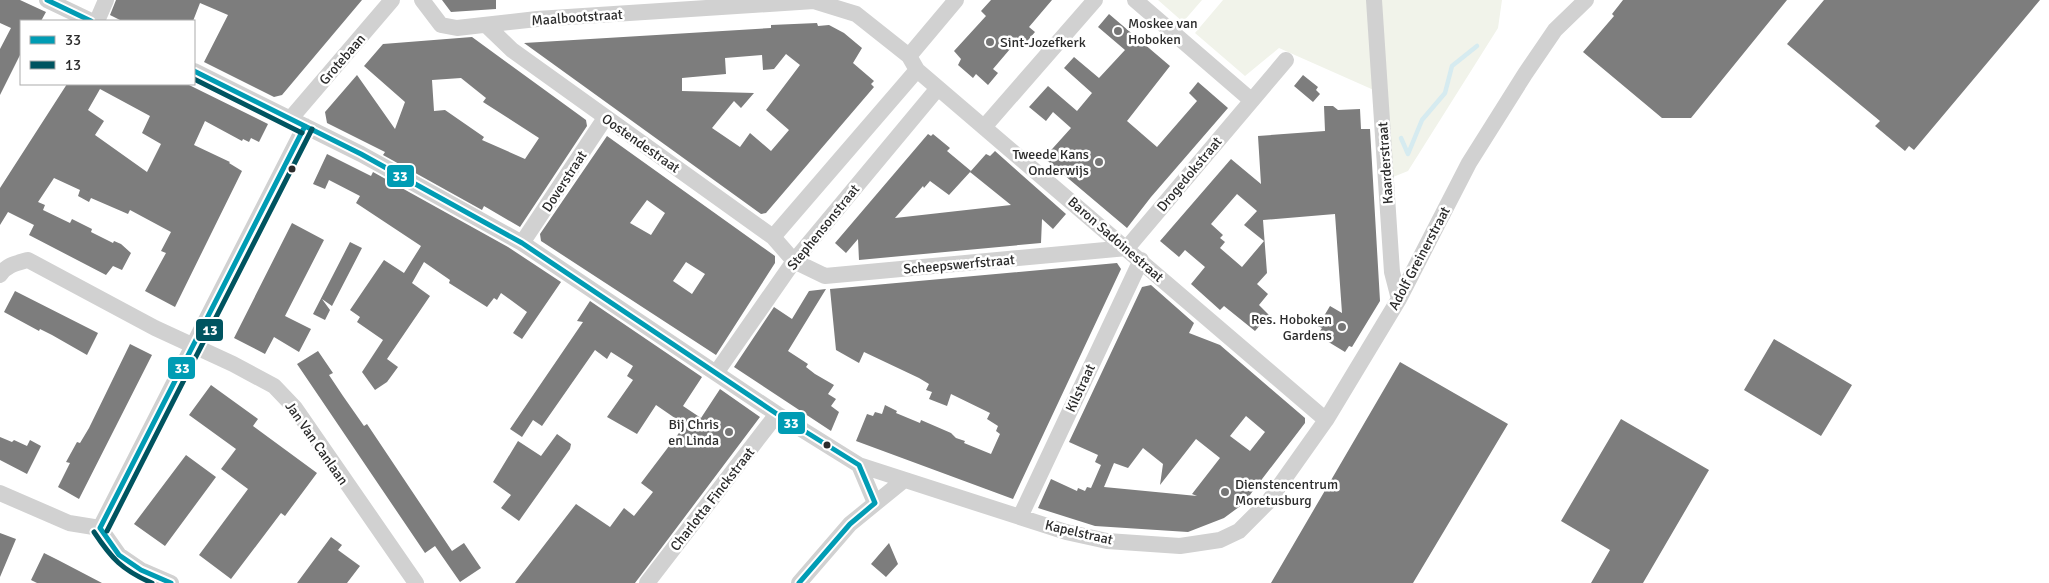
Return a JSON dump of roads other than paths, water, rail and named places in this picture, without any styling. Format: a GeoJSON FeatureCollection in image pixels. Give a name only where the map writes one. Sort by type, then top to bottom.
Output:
{"type":"FeatureCollection","features":[{"type":"Feature","properties":{"kind":"street"},"geometry":{"type":"LineString","coordinates":[[47,0],[89,20]]}},
{"type":"Feature","properties":{"kind":"street"},"geometry":{"type":"LineString","coordinates":[[97,20],[106,0]]}},
{"type":"Feature","properties":{"kind":"street","name":"Grotebaan"},"geometry":{"type":"LineString","coordinates":[[100,528],[192,344],[298,122],[392,0]]}},
{"type":"Feature","properties":{"kind":"street","name":"Maalbootstraat"},"geometry":{"type":"LineString","coordinates":[[422,0],[441,25],[457,28],[537,19],[814,1],[856,14],[913,63]]}},
{"type":"Feature","properties":{"kind":"street"},"geometry":{"type":"LineString","coordinates":[[773,237],[913,63],[956,0]]}},
{"type":"Feature","properties":{"kind":"street"},"geometry":{"type":"LineString","coordinates":[[984,126],[1095,0]]}},
{"type":"Feature","properties":{"kind":"street"},"geometry":{"type":"LineString","coordinates":[[1135,0],[1250,100]]}},
{"type":"Feature","properties":{"kind":"street","name":"Kaarderstraat"},"geometry":{"type":"LineString","coordinates":[[1374,0],[1392,272],[1399,299]]}},
{"type":"Feature","properties":{"kind":"street","name":"Adolf Greinerstraat"},"geometry":{"type":"LineString","coordinates":[[1253,519],[1268,502],[1326,420],[1399,299],[1469,163],[1510,98],[1556,30],[1586,0]]}},
{"type":"Feature","properties":{"kind":"street","name":"Oostendestraat"},"geometry":{"type":"LineString","coordinates":[[486,25],[512,50],[773,237],[794,261]]}},
{"type":"Feature","properties":{"kind":"street","name":"Drogedokstraat"},"geometry":{"type":"LineString","coordinates":[[1127,248],[1250,100],[1286,60]]}},
{"type":"Feature","properties":{"kind":"street","name":"Baron Sadoinestraat"},"geometry":{"type":"LineString","coordinates":[[913,63],[938,88],[1326,420]]}},
{"type":"Feature","properties":{"kind":"street","name":"Kapelstraat"},"geometry":{"type":"LineString","coordinates":[[195,71],[298,122],[447,200],[522,243],[777,414],[859,465],[1066,532],[1107,541],[1180,546],[1220,540],[1239,532],[1253,519]]}},
{"type":"Feature","properties":{"kind":"street","name":"Stephensonstraat"},"geometry":{"type":"LineString","coordinates":[[716,373],[794,261],[938,88]]}},
{"type":"Feature","properties":{"kind":"street","name":"Doverstraat"},"geometry":{"type":"LineString","coordinates":[[522,243],[605,118]]}},
{"type":"Feature","properties":{"kind":"street","name":"Scheepswerfstraat"},"geometry":{"type":"LineString","coordinates":[[794,261],[825,276],[1127,248]]}},
{"type":"Feature","properties":{"kind":"street","name":"Jan Van Canlaan"},"geometry":{"type":"LineString","coordinates":[[0,276],[3,270],[13,264],[28,260],[155,328],[192,344],[274,386],[292,404],[416,583]]}},
{"type":"Feature","properties":{"kind":"street","name":"Kilstraat"},"geometry":{"type":"LineString","coordinates":[[1020,517],[1141,260]]}},
{"type":"Feature","properties":{"kind":"street","name":"Charlotta Finckstraat"},"geometry":{"type":"LineString","coordinates":[[647,583],[777,414]]}},
{"type":"Feature","properties":{"kind":"street"},"geometry":{"type":"LineString","coordinates":[[859,465],[875,503]]}},
{"type":"Feature","properties":{"kind":"street"},"geometry":{"type":"LineString","coordinates":[[799,583],[850,524],[904,480]]}},
{"type":"Feature","properties":{"kind":"street"},"geometry":{"type":"LineString","coordinates":[[0,493],[69,523],[100,528],[119,555],[141,570],[168,582]]}},
{"type":"Feature","properties":{"kind":"waterway"},"geometry":{"type":"LineString","coordinates":[[1401,138],[1408,154],[1422,120],[1445,93],[1452,66],[1477,46]]}},
{"type":"Feature","properties":{"kind":"place","name":"Moskee van Hoboken"},"geometry":{"type":"Point","coordinates":[1118,31]}},
{"type":"Feature","properties":{"kind":"place","name":"Sint-Jozefkerk"},"geometry":{"type":"Point","coordinates":[990,42]}},
{"type":"Feature","properties":{"kind":"place","name":"Tweede Kans Onderwijs"},"geometry":{"type":"Point","coordinates":[1099,162]}},
{"type":"Feature","properties":{"kind":"place","name":"Res. Hoboken Gardens"},"geometry":{"type":"Point","coordinates":[1342,327]}},
{"type":"Feature","properties":{"kind":"place","name":"Bij Chris en Linda"},"geometry":{"type":"Point","coordinates":[729,432]}},
{"type":"Feature","properties":{"kind":"place","name":"Dienstencentrum Moretusburg"},"geometry":{"type":"Point","coordinates":[1225,492]}}]}
